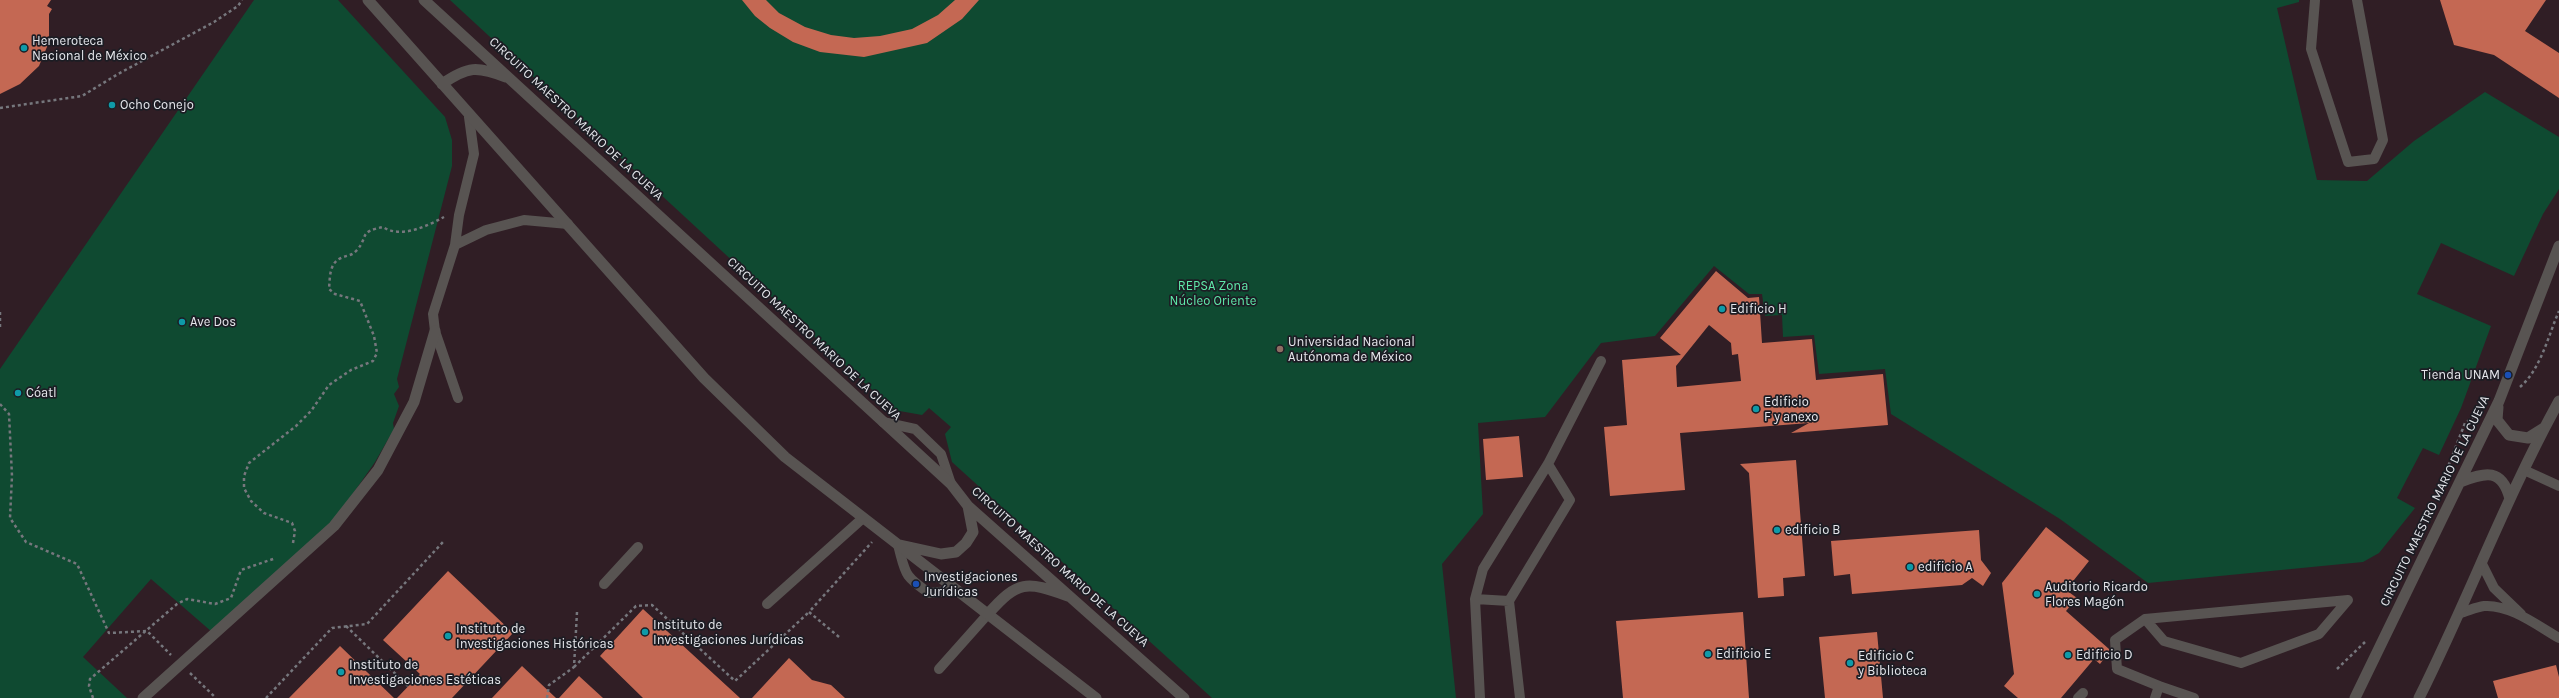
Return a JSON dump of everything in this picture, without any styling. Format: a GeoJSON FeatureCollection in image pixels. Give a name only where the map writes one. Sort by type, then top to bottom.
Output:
{"type":"FeatureCollection","features":[{"type":"Feature","properties":{"kind":"street"},"geometry":{"type":"LineString","coordinates":[[368,0],[470,117],[568,224],[710,384],[785,457],[1096,698]]}},
{"type":"Feature","properties":{"kind":"street","name":"CIRCUITO MAESTRO MARIO DE LA CUEVA"},"geometry":{"type":"LineString","coordinates":[[424,0],[512,79],[882,422],[951,484],[968,506],[1184,698]]}},
{"type":"Feature","properties":{"kind":"street"},"geometry":{"type":"LineString","coordinates":[[442,84],[457,74],[471,68],[483,68],[512,79]]}},
{"type":"Feature","properties":{"kind":"street","name":"CIRCUITO MAESTRO MARIO DE LA CUEVA"},"geometry":{"type":"LineString","coordinates":[[2355,698],[2499,401],[2559,246]]}},
{"type":"Feature","properties":{"kind":"street"},"geometry":{"type":"LineString","coordinates":[[143,698],[334,526],[378,470],[414,402],[435,330]]}},
{"type":"Feature","properties":{"kind":"street"},"geometry":{"type":"LineString","coordinates":[[2499,401],[2497,420],[2509,435],[2528,438],[2544,428]]}},
{"type":"Feature","properties":{"kind":"street"},"geometry":{"type":"LineString","coordinates":[[2419,698],[2460,614],[2510,499],[2544,428],[2559,401]]}},
{"type":"Feature","properties":{"kind":"street"},"geometry":{"type":"LineString","coordinates":[[2460,482],[2483,474],[2497,476],[2507,486],[2510,499]]}},
{"type":"Feature","properties":{"kind":"street"},"geometry":{"type":"LineString","coordinates":[[898,544],[941,554],[956,552],[966,543],[973,532],[968,506]]}},
{"type":"Feature","properties":{"kind":"street"},"geometry":{"type":"LineString","coordinates":[[988,614],[1016,588],[1032,585],[1074,599]]}},
{"type":"Feature","properties":{"kind":"lane"},"geometry":{"type":"LineString","coordinates":[[2316,0],[2311,49],[2348,162],[2374,158],[2383,140],[2357,0]]}},
{"type":"Feature","properties":{"kind":"lane"},"geometry":{"type":"LineString","coordinates":[[458,398],[435,330],[433,314],[455,245],[460,208],[474,154],[470,117]]}},
{"type":"Feature","properties":{"kind":"lane"},"geometry":{"type":"LineString","coordinates":[[455,245],[486,230],[524,220],[568,224]]}},
{"type":"Feature","properties":{"kind":"lane"},"geometry":{"type":"LineString","coordinates":[[1480,698],[1475,599],[1483,569],[1548,464],[1601,361]]}},
{"type":"Feature","properties":{"kind":"lane"},"geometry":{"type":"LineString","coordinates":[[882,422],[915,429],[941,454],[951,484]]}},
{"type":"Feature","properties":{"kind":"lane"},"geometry":{"type":"LineString","coordinates":[[1520,698],[1509,601],[1570,500],[1548,464]]}},
{"type":"Feature","properties":{"kind":"lane"},"geometry":{"type":"LineString","coordinates":[[2524,470],[2559,486]]}},
{"type":"Feature","properties":{"kind":"lane"},"geometry":{"type":"LineString","coordinates":[[767,604],[863,518]]}},
{"type":"Feature","properties":{"kind":"lane"},"geometry":{"type":"LineString","coordinates":[[898,544],[907,578],[929,594],[957,590]]}},
{"type":"Feature","properties":{"kind":"lane"},"geometry":{"type":"LineString","coordinates":[[604,584],[638,547]]}},
{"type":"Feature","properties":{"kind":"lane"},"geometry":{"type":"LineString","coordinates":[[2482,564],[2494,588],[2527,619]]}},
{"type":"Feature","properties":{"kind":"lane"},"geometry":{"type":"LineString","coordinates":[[1475,599],[1509,601]]}},
{"type":"Feature","properties":{"kind":"lane"},"geometry":{"type":"LineString","coordinates":[[2145,619],[2164,641],[2241,663],[2319,634],[2348,600],[2145,619],[2115,640],[2118,669],[2194,698]]}},
{"type":"Feature","properties":{"kind":"lane"},"geometry":{"type":"LineString","coordinates":[[2460,614],[2484,606],[2497,607],[2527,619],[2559,638]]}},
{"type":"Feature","properties":{"kind":"lane"},"geometry":{"type":"LineString","coordinates":[[939,670],[988,614]]}},
{"type":"Feature","properties":{"kind":"lane"},"geometry":{"type":"LineString","coordinates":[[2156,698],[2160,686]]}},
{"type":"Feature","properties":{"kind":"path"},"geometry":{"type":"LineString","coordinates":[[0,108],[82,96],[118,74],[214,22],[238,6],[242,0]]}},
{"type":"Feature","properties":{"kind":"path"},"geometry":{"type":"LineString","coordinates":[[292,545],[295,532],[292,523],[264,513],[251,501],[244,488],[244,476],[249,463],[296,426],[337,378],[373,361],[377,353],[374,336],[360,301],[335,294],[329,288],[331,268],[340,258],[351,256],[358,249],[363,235],[372,229],[383,227],[390,231],[412,230],[436,221],[460,208]]}},
{"type":"Feature","properties":{"kind":"path"},"geometry":{"type":"LineString","coordinates":[[2518,388],[2528,381],[2536,367],[2559,311]]}},
{"type":"Feature","properties":{"kind":"path"},"geometry":{"type":"LineString","coordinates":[[0,312],[2,320],[0,328]]}},
{"type":"Feature","properties":{"kind":"path"},"geometry":{"type":"LineString","coordinates":[[0,404],[9,414],[12,476],[10,518],[26,542],[77,564],[109,633],[146,631],[216,698]]}},
{"type":"Feature","properties":{"kind":"path"},"geometry":{"type":"LineString","coordinates":[[2441,484],[2465,423]]}},
{"type":"Feature","properties":{"kind":"path"},"geometry":{"type":"LineString","coordinates":[[547,698],[549,685],[574,667],[636,606],[652,605],[736,681],[808,612],[881,531]]}},
{"type":"Feature","properties":{"kind":"path"},"geometry":{"type":"LineString","coordinates":[[266,698],[332,628],[367,624],[443,542]]}},
{"type":"Feature","properties":{"kind":"path"},"geometry":{"type":"LineString","coordinates":[[92,698],[89,686],[90,679],[176,604],[188,599],[215,604],[231,598],[241,570],[278,557]]}},
{"type":"Feature","properties":{"kind":"path"},"geometry":{"type":"LineString","coordinates":[[574,667],[578,612]]}},
{"type":"Feature","properties":{"kind":"path"},"geometry":{"type":"LineString","coordinates":[[808,612],[839,636]]}},
{"type":"Feature","properties":{"kind":"path"},"geometry":{"type":"LineString","coordinates":[[346,626],[408,686]]}},
{"type":"Feature","properties":{"kind":"path"},"geometry":{"type":"LineString","coordinates":[[2337,669],[2367,640]]}},
{"type":"Feature","properties":{"kind":"shaded area","name":"Universidad Nacional Autónoma de México"},"geometry":{"type":"Polygon","coordinates":[[[0,0],[2559,0],[2559,698],[0,698],[0,0]]]}},
{"type":"Feature","properties":{"kind":"green space"},"geometry":{"type":"Polygon","coordinates":[[[254,0],[338,0],[445,117],[452,140],[452,166],[397,379],[399,387],[394,394],[399,406],[393,423],[394,429],[375,462],[331,525],[212,632],[151,579],[83,657],[127,698],[0,698],[0,369],[254,0]]]}},
{"type":"Feature","properties":{"kind":"green space","name":"REPSA Zona Núcleo Oriente"},"geometry":{"type":"Polygon","coordinates":[[[450,0],[2299,0],[2299,2],[2277,8],[2317,180],[2367,181],[2414,141],[2485,92],[2559,137],[2559,189],[2543,214],[2514,276],[2441,243],[2417,294],[2491,326],[2461,408],[2439,455],[2423,448],[2397,498],[2415,508],[2379,553],[2363,562],[2148,583],[2060,519],[1891,414],[1885,369],[1819,374],[1814,335],[1783,337],[1782,315],[1765,316],[1762,294],[1749,294],[1714,266],[1655,336],[1601,343],[1545,417],[1478,423],[1483,514],[1442,564],[1456,698],[1212,698],[952,462],[945,434],[951,427],[929,408],[922,415],[894,410],[450,0]]]}},
{"type":"Feature","properties":{"kind":"building","name":"Hemeroteca Nacional de México"},"geometry":{"type":"Polygon","coordinates":[[[0,0],[51,0],[47,6],[52,9],[49,14],[49,42],[39,66],[20,84],[0,94],[0,0]]]}},
{"type":"Feature","properties":{"kind":"building"},"geometry":{"type":"Polygon","coordinates":[[[742,0],[766,0],[779,13],[805,27],[831,35],[854,38],[880,36],[912,29],[938,15],[955,0],[979,0],[962,19],[927,43],[864,57],[820,52],[793,42],[770,28],[755,16],[742,0]]]}},
{"type":"Feature","properties":{"kind":"building"},"geometry":{"type":"Polygon","coordinates":[[[2440,0],[2546,0],[2525,31],[2559,53],[2559,98],[2494,55],[2454,45],[2440,0]]]}},
{"type":"Feature","properties":{"kind":"building","name":"Edificio F y anexo"},"geometry":{"type":"Polygon","coordinates":[[[1716,271],[1748,298],[1759,297],[1762,343],[1812,339],[1816,380],[1883,374],[1888,425],[1791,433],[1809,423],[1680,433],[1685,490],[1610,496],[1604,427],[1627,425],[1622,360],[1681,355],[1660,338],[1716,271]],[[1709,325],[1676,366],[1677,387],[1741,381],[1738,354],[1732,355],[1731,343],[1709,325]]]}},
{"type":"Feature","properties":{"kind":"building"},"geometry":{"type":"Polygon","coordinates":[[[1519,436],[1523,477],[1486,480],[1483,439],[1519,436]]]}},
{"type":"Feature","properties":{"kind":"building","name":"edificio B"},"geometry":{"type":"Polygon","coordinates":[[[1796,460],[1805,576],[1783,578],[1784,596],[1758,598],[1749,473],[1740,464],[1796,460]]]}},
{"type":"Feature","properties":{"kind":"building"},"geometry":{"type":"Polygon","coordinates":[[[2046,527],[2089,561],[2066,590],[2077,598],[2066,611],[2109,649],[2109,652],[2100,664],[2094,659],[2061,698],[2018,698],[2004,686],[2014,674],[2002,583],[2046,527]]]}},
{"type":"Feature","properties":{"kind":"building","name":"edificio A"},"geometry":{"type":"Polygon","coordinates":[[[1979,530],[1981,560],[1991,573],[1983,586],[1972,578],[1962,585],[1852,594],[1850,574],[1834,576],[1831,541],[1979,530]]]}},
{"type":"Feature","properties":{"kind":"building","name":"Instituto de Investigaciones Históricas"},"geometry":{"type":"Polygon","coordinates":[[[448,571],[513,633],[452,698],[397,698],[420,674],[383,640],[448,571]]]}},
{"type":"Feature","properties":{"kind":"building","name":"Instituto de Investigaciones Jurídicas"},"geometry":{"type":"Polygon","coordinates":[[[643,609],[740,698],[643,698],[600,656],[643,609]]]}},
{"type":"Feature","properties":{"kind":"building","name":"Edificio E"},"geometry":{"type":"Polygon","coordinates":[[[1743,612],[1749,698],[1623,698],[1616,621],[1743,612]]]}},
{"type":"Feature","properties":{"kind":"building","name":"Edificio C y Biblioteca"},"geometry":{"type":"Polygon","coordinates":[[[1877,632],[1883,698],[1825,698],[1819,637],[1877,632]]]}},
{"type":"Feature","properties":{"kind":"building","name":"Instituto de Investigaciones Estéticas"},"geometry":{"type":"Polygon","coordinates":[[[340,646],[394,698],[289,698],[340,646]]]}},
{"type":"Feature","properties":{"kind":"building","name":"Instituto de Investigaciones Jurídicas"},"geometry":{"type":"Polygon","coordinates":[[[789,658],[812,680],[831,685],[845,698],[752,698],[789,658]]]}},
{"type":"Feature","properties":{"kind":"building"},"geometry":{"type":"Polygon","coordinates":[[[2556,665],[2559,677],[2559,698],[2498,698],[2493,681],[2556,665]]]}},
{"type":"Feature","properties":{"kind":"building","name":"Instituto de Investigaciones Históricas"},"geometry":{"type":"Polygon","coordinates":[[[522,666],[556,698],[492,698],[522,666]]]}},
{"type":"Feature","properties":{"kind":"building"},"geometry":{"type":"Polygon","coordinates":[[[579,676],[603,698],[559,698],[579,676]]]}},
{"type":"Feature","properties":{"kind":"place","name":"Hemeroteca Nacional de México"},"geometry":{"type":"Point","coordinates":[24,48]}},
{"type":"Feature","properties":{"kind":"place","name":"Ocho Conejo"},"geometry":{"type":"Point","coordinates":[112,105]}},
{"type":"Feature","properties":{"kind":"place","name":"Edificio H"},"geometry":{"type":"Point","coordinates":[1722,309]}},
{"type":"Feature","properties":{"kind":"place","name":"Ave Dos"},"geometry":{"type":"Point","coordinates":[182,322]}},
{"type":"Feature","properties":{"kind":"place","name":"Universidad Nacional Autónoma de México"},"geometry":{"type":"Point","coordinates":[1280,349]}},
{"type":"Feature","properties":{"kind":"place","name":"Tienda UNAM"},"geometry":{"type":"Point","coordinates":[2508,375]}},
{"type":"Feature","properties":{"kind":"place","name":"Cóatl"},"geometry":{"type":"Point","coordinates":[18,393]}},
{"type":"Feature","properties":{"kind":"place","name":"Edificio F y anexo"},"geometry":{"type":"Point","coordinates":[1756,409]}},
{"type":"Feature","properties":{"kind":"place","name":"edificio B"},"geometry":{"type":"Point","coordinates":[1777,530]}},
{"type":"Feature","properties":{"kind":"place","name":"edificio A"},"geometry":{"type":"Point","coordinates":[1910,567]}},
{"type":"Feature","properties":{"kind":"place","name":"Investigaciones Jurídicas"},"geometry":{"type":"Point","coordinates":[916,584]}},
{"type":"Feature","properties":{"kind":"place","name":"Auditorio Ricardo Flores Magón"},"geometry":{"type":"Point","coordinates":[2037,594]}},
{"type":"Feature","properties":{"kind":"place","name":"Instituto de Investigaciones Jurídicas"},"geometry":{"type":"Point","coordinates":[645,632]}},
{"type":"Feature","properties":{"kind":"place","name":"Instituto de Investigaciones Históricas"},"geometry":{"type":"Point","coordinates":[448,636]}},
{"type":"Feature","properties":{"kind":"place","name":"Edificio E"},"geometry":{"type":"Point","coordinates":[1708,654]}},
{"type":"Feature","properties":{"kind":"place","name":"Edificio D"},"geometry":{"type":"Point","coordinates":[2068,655]}},
{"type":"Feature","properties":{"kind":"place","name":"Edificio C y Biblioteca"},"geometry":{"type":"Point","coordinates":[1850,663]}},
{"type":"Feature","properties":{"kind":"place","name":"Instituto de Investigaciones Estéticas"},"geometry":{"type":"Point","coordinates":[341,672]}}]}
